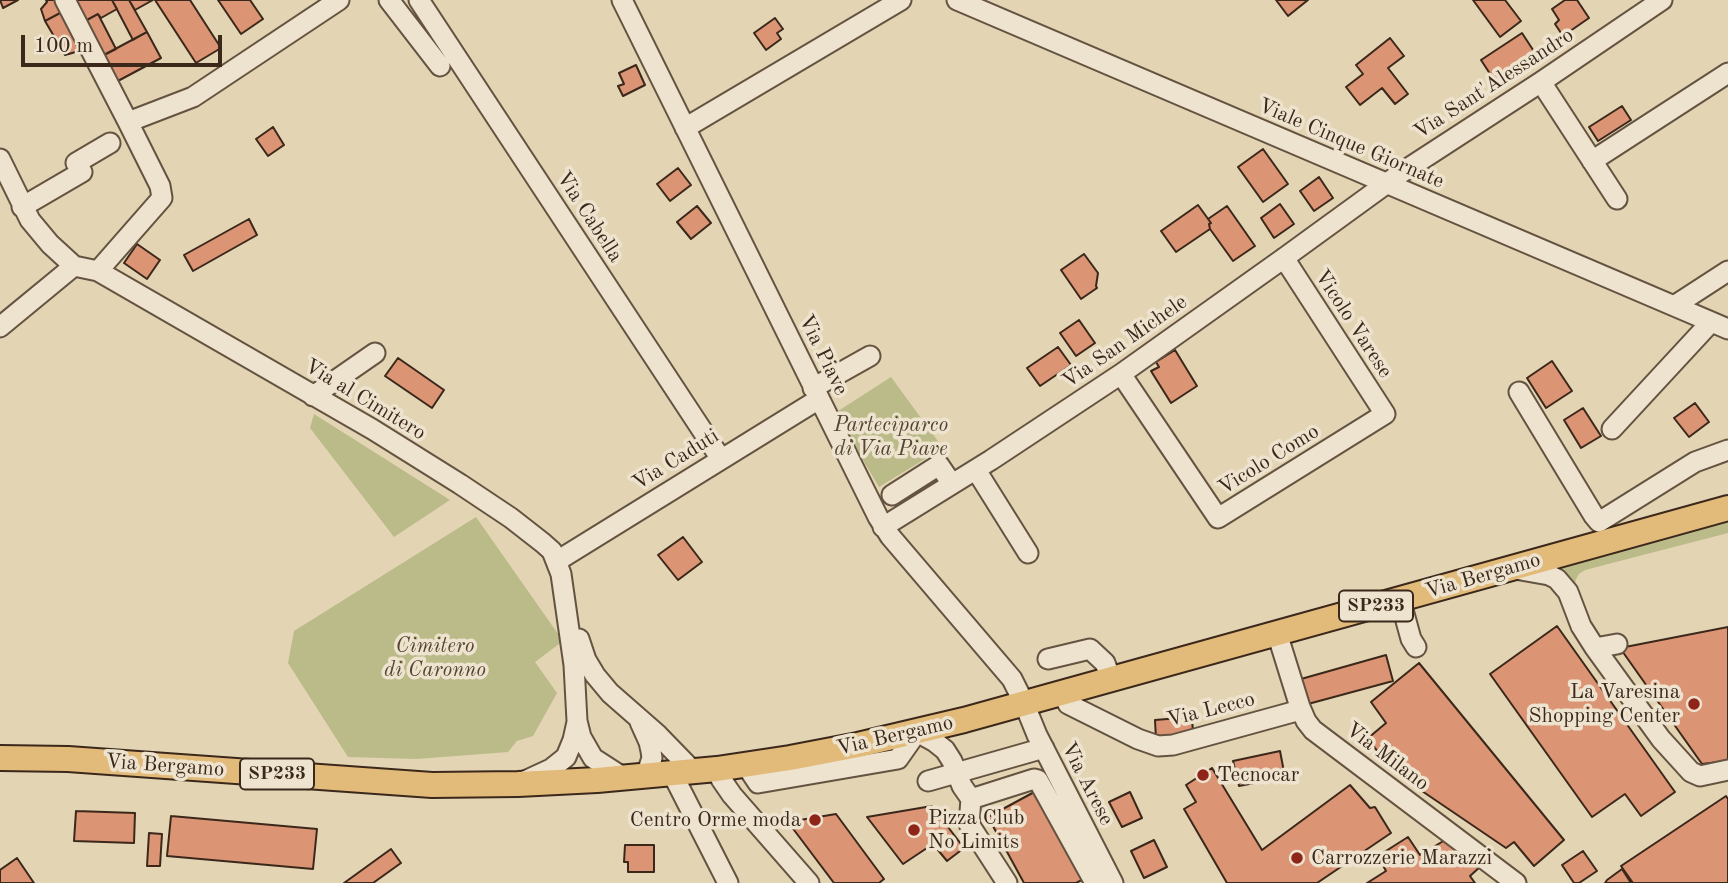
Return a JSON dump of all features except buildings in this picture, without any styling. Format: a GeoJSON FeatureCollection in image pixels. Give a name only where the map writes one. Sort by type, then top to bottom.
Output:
{"type":"FeatureCollection","features":[{"type":"Feature","properties":{"kind":"main road","name":"Via Bergamo"},"geometry":{"type":"LineString","coordinates":[[0,758],[36,758],[432,785],[597,780],[746,765],[917,732],[1024,704],[1728,508]]}},
{"type":"Feature","properties":{"kind":"main road","name":"Via Bergamo"},"geometry":{"type":"LineString","coordinates":[[0,751],[36,758]]}},
{"type":"Feature","properties":{"kind":"street"},"geometry":{"type":"LineString","coordinates":[[65,0],[160,186],[162,198],[98,271]]}},
{"type":"Feature","properties":{"kind":"street"},"geometry":{"type":"LineString","coordinates":[[128,122],[193,97],[339,0]]}},
{"type":"Feature","properties":{"kind":"street"},"geometry":{"type":"LineString","coordinates":[[389,0],[440,66]]}},
{"type":"Feature","properties":{"kind":"street","name":"Via Cabella"},"geometry":{"type":"LineString","coordinates":[[419,0],[721,459]]}},
{"type":"Feature","properties":{"kind":"street","name":"Via Piave"},"geometry":{"type":"LineString","coordinates":[[622,0],[883,527],[1012,679],[1024,704]]}},
{"type":"Feature","properties":{"kind":"street"},"geometry":{"type":"LineString","coordinates":[[685,128],[901,0]]}},
{"type":"Feature","properties":{"kind":"street","name":"Via Sant'Alessandro"},"geometry":{"type":"LineString","coordinates":[[1387,184],[1658,1]]}},
{"type":"Feature","properties":{"kind":"street","name":"Viale Cinque Giornate"},"geometry":{"type":"LineString","coordinates":[[969,2],[1720,326]]}},
{"type":"Feature","properties":{"kind":"street"},"geometry":{"type":"LineString","coordinates":[[414,32],[432,20]]}},
{"type":"Feature","properties":{"kind":"street"},"geometry":{"type":"LineString","coordinates":[[1592,161],[1728,73]]}},
{"type":"Feature","properties":{"kind":"street"},"geometry":{"type":"LineString","coordinates":[[1541,82],[1618,199]]}},
{"type":"Feature","properties":{"kind":"street"},"geometry":{"type":"LineString","coordinates":[[22,206],[82,172],[76,163],[110,143]]}},
{"type":"Feature","properties":{"kind":"street"},"geometry":{"type":"LineString","coordinates":[[0,159],[30,220],[50,244],[74,266],[0,327]]}},
{"type":"Feature","properties":{"kind":"street","name":"Via San Michele"},"geometry":{"type":"LineString","coordinates":[[883,527],[976,470],[1121,373],[1387,184]]}},
{"type":"Feature","properties":{"kind":"street","name":"Vicolo Varese"},"geometry":{"type":"LineString","coordinates":[[1284,258],[1385,414]]}},
{"type":"Feature","properties":{"kind":"street","name":"Via al Cimitero"},"geometry":{"type":"LineString","coordinates":[[74,266],[98,271],[460,484],[543,543],[557,561]]}},
{"type":"Feature","properties":{"kind":"street"},"geometry":{"type":"LineString","coordinates":[[1674,306],[1728,271]]}},
{"type":"Feature","properties":{"kind":"street"},"geometry":{"type":"LineString","coordinates":[[1612,429],[1720,326]]}},
{"type":"Feature","properties":{"kind":"street"},"geometry":{"type":"LineString","coordinates":[[313,396],[375,353]]}},
{"type":"Feature","properties":{"kind":"street","name":"Via Caduti"},"geometry":{"type":"LineString","coordinates":[[557,561],[721,459],[870,356]]}},
{"type":"Feature","properties":{"kind":"street","name":"Vicolo Como"},"geometry":{"type":"LineString","coordinates":[[1121,373],[1218,519],[1385,414]]}},
{"type":"Feature","properties":{"kind":"street"},"geometry":{"type":"LineString","coordinates":[[1518,392],[1599,522],[1695,462],[1728,450]]}},
{"type":"Feature","properties":{"kind":"street"},"geometry":{"type":"LineString","coordinates":[[892,495],[939,465],[952,484]]}},
{"type":"Feature","properties":{"kind":"street"},"geometry":{"type":"LineString","coordinates":[[976,470],[1028,553]]}},
{"type":"Feature","properties":{"kind":"street"},"geometry":{"type":"LineString","coordinates":[[557,561],[575,665],[576,722],[573,750],[597,780]]}},
{"type":"Feature","properties":{"kind":"street"},"geometry":{"type":"LineString","coordinates":[[1511,568],[1557,579],[1567,592],[1581,626],[1595,648],[1661,739],[1691,772],[1700,776],[1728,771]]}},
{"type":"Feature","properties":{"kind":"street"},"geometry":{"type":"LineString","coordinates":[[1399,599],[1416,647]]}},
{"type":"Feature","properties":{"kind":"street"},"geometry":{"type":"LineString","coordinates":[[566,606],[586,660],[595,675],[610,693],[694,771],[728,883]]}},
{"type":"Feature","properties":{"kind":"street","name":"Via Milano"},"geometry":{"type":"LineString","coordinates":[[1277,633],[1300,708],[1313,730],[1516,883]]}},
{"type":"Feature","properties":{"kind":"street"},"geometry":{"type":"LineString","coordinates":[[1595,648],[1617,644]]}},
{"type":"Feature","properties":{"kind":"street"},"geometry":{"type":"LineString","coordinates":[[1048,659],[1090,649],[1105,663],[1111,679]]}},
{"type":"Feature","properties":{"kind":"street"},"geometry":{"type":"LineString","coordinates":[[518,784],[551,769],[566,757],[586,696],[600,690],[610,693]]}},
{"type":"Feature","properties":{"kind":"street","name":"Via Lecco"},"geometry":{"type":"LineString","coordinates":[[1063,693],[1068,704],[1138,739],[1158,746],[1173,745],[1300,708]]}},
{"type":"Feature","properties":{"kind":"street","name":"Via Arese"},"geometry":{"type":"LineString","coordinates":[[1024,704],[1113,883]]}},
{"type":"Feature","properties":{"kind":"street"},"geometry":{"type":"LineString","coordinates":[[576,722],[593,758],[635,777],[652,758],[649,742],[638,718]]}},
{"type":"Feature","properties":{"kind":"street"},"geometry":{"type":"LineString","coordinates":[[917,732],[945,750],[952,761],[962,786],[971,799],[969,824],[1007,883]]}},
{"type":"Feature","properties":{"kind":"street"},"geometry":{"type":"LineString","coordinates":[[928,780],[1044,748]]}},
{"type":"Feature","properties":{"kind":"street"},"geometry":{"type":"LineString","coordinates":[[694,771],[721,779],[809,883]]}},
{"type":"Feature","properties":{"kind":"street"},"geometry":{"type":"LineString","coordinates":[[971,799],[1038,780],[1095,883]]}},
{"type":"Feature","properties":{"kind":"green space","name":"Parteciparco di Via Piave"},"geometry":{"type":"Polygon","coordinates":[[[891,377],[943,448],[879,487],[835,413],[891,377]]]}},
{"type":"Feature","properties":{"kind":"green space"},"geometry":{"type":"Polygon","coordinates":[[[314,414],[450,500],[394,537],[310,428],[314,414]]]}},
{"type":"Feature","properties":{"kind":"green space","name":"Cimitero di Caronno"},"geometry":{"type":"Polygon","coordinates":[[[476,517],[563,641],[535,662],[557,693],[533,736],[517,741],[508,752],[417,759],[348,757],[288,663],[294,631],[476,517]]]}},
{"type":"Feature","properties":{"kind":"green space"},"geometry":{"type":"Polygon","coordinates":[[[1728,518],[1728,533],[1585,570],[1576,579],[1579,602],[1540,568],[1728,518]]]}},
{"type":"Feature","properties":{"kind":"place","name":"La Varesina Shopping Center"},"geometry":{"type":"Point","coordinates":[1694,704]}},
{"type":"Feature","properties":{"kind":"place","name":"Tecnocar"},"geometry":{"type":"Point","coordinates":[1203,775]}},
{"type":"Feature","properties":{"kind":"place","name":"Centro Orme moda"},"geometry":{"type":"Point","coordinates":[815,820]}},
{"type":"Feature","properties":{"kind":"place","name":"Pizza Club No Limits"},"geometry":{"type":"Point","coordinates":[914,830]}},
{"type":"Feature","properties":{"kind":"place","name":"Carrozzerie Marazzi"},"geometry":{"type":"Point","coordinates":[1297,858]}}]}
